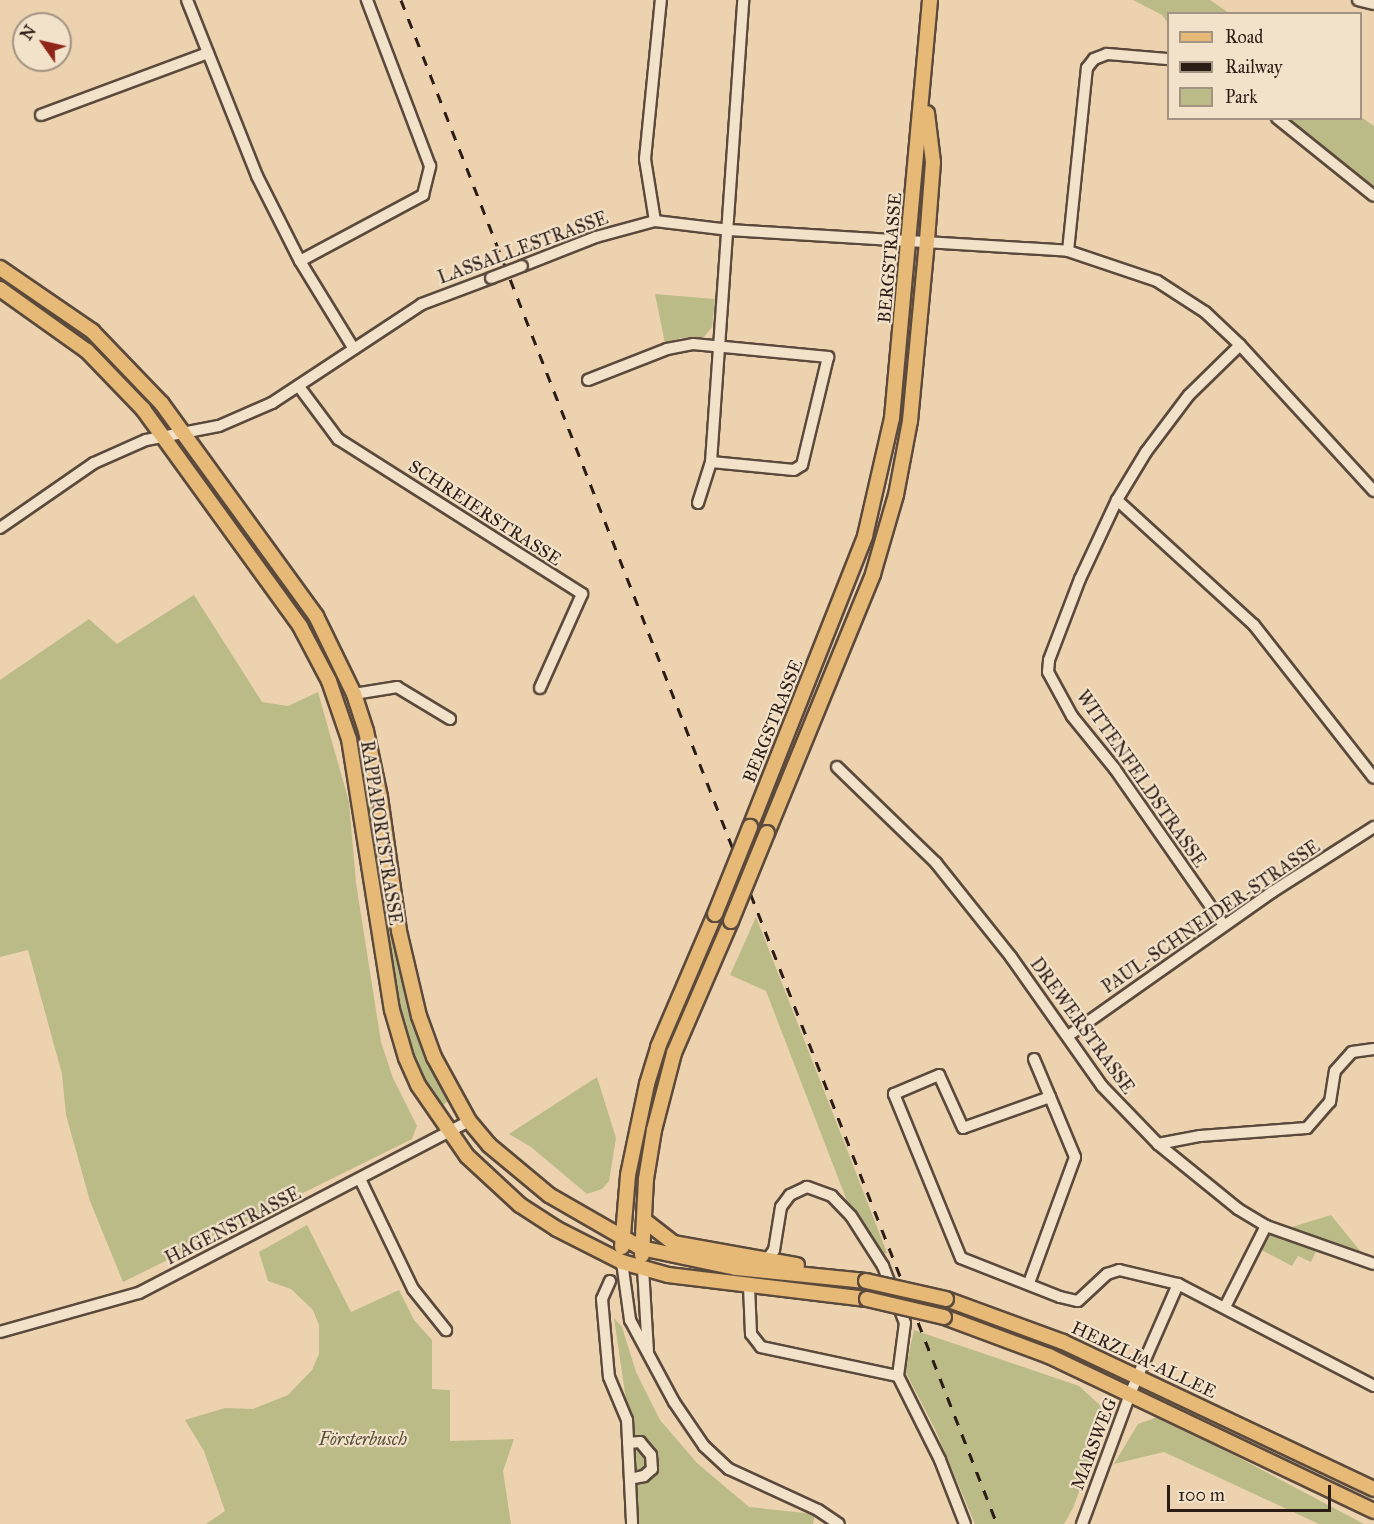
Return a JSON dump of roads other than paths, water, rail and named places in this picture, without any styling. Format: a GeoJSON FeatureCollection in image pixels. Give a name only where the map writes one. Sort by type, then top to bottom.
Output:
{"type":"FeatureCollection","features":[{"type":"Feature","properties":{"kind":"main road","name":"BERGSTRASSE"},"geometry":{"type":"LineString","coordinates":[[622,1262],[622,1239],[636,1127],[658,1047],[715,914],[865,536],[892,418],[930,0]]}},
{"type":"Feature","properties":{"kind":"main road","name":"BERGSTRASSE"},"geometry":{"type":"LineString","coordinates":[[644,1268],[642,1248],[644,1220],[654,1130],[674,1053],[767,834],[884,542],[910,421],[927,240],[933,162],[924,81]]}},
{"type":"Feature","properties":{"kind":"main road","name":"RAPPAPORTSTRASSE"},"geometry":{"type":"LineString","coordinates":[[0,268],[92,331],[162,404],[293,580],[338,656],[354,694],[375,765],[407,974],[434,1057],[470,1121],[489,1145],[533,1184],[622,1239]]}},
{"type":"Feature","properties":{"kind":"main road","name":"RAPPAPORTSTRASSE"},"geometry":{"type":"LineString","coordinates":[[0,289],[87,351],[165,436],[300,627],[329,681],[349,739],[361,803],[392,1010],[418,1085],[449,1134],[475,1164],[520,1205],[557,1229],[622,1262]]}},
{"type":"Feature","properties":{"kind":"main road"},"geometry":{"type":"LineString","coordinates":[[644,1220],[673,1243],[764,1265]]}},
{"type":"Feature","properties":{"kind":"main road","name":"HERZLIA-ALLEE"},"geometry":{"type":"LineString","coordinates":[[622,1239],[642,1248],[866,1281],[946,1299],[1017,1322],[1140,1377],[1374,1489]]}},
{"type":"Feature","properties":{"kind":"main road","name":"HERZLIA-ALLEE"},"geometry":{"type":"LineString","coordinates":[[622,1262],[668,1275],[749,1286],[772,1285],[867,1299],[944,1317],[1049,1356],[1374,1512]]}},
{"type":"Feature","properties":{"kind":"street"},"geometry":{"type":"LineString","coordinates":[[187,0],[257,176],[300,261],[354,349]]}},
{"type":"Feature","properties":{"kind":"street"},"geometry":{"type":"LineString","coordinates":[[300,261],[423,195],[430,166],[367,0]]}},
{"type":"Feature","properties":{"kind":"street"},"geometry":{"type":"LineString","coordinates":[[655,221],[645,159],[661,0]]}},
{"type":"Feature","properties":{"kind":"street"},"geometry":{"type":"LineString","coordinates":[[698,503],[711,462],[718,348],[729,230],[729,194],[743,0]]}},
{"type":"Feature","properties":{"kind":"street"},"geometry":{"type":"LineString","coordinates":[[1358,0],[1374,4]]}},
{"type":"Feature","properties":{"kind":"street"},"geometry":{"type":"LineString","coordinates":[[41,115],[208,53]]}},
{"type":"Feature","properties":{"kind":"street"},"geometry":{"type":"LineString","coordinates":[[1068,251],[1087,68],[1095,59],[1107,54],[1167,59]]}},
{"type":"Feature","properties":{"kind":"street"},"geometry":{"type":"LineString","coordinates":[[1279,120],[1374,196]]}},
{"type":"Feature","properties":{"kind":"street","name":"LASSALLESTRASSE"},"geometry":{"type":"LineString","coordinates":[[0,528],[94,463],[146,440],[219,426],[300,388],[422,304],[596,237],[655,221],[729,230],[927,240],[1068,251],[1157,281],[1205,312],[1240,345],[1374,490]]}},
{"type":"Feature","properties":{"kind":"street"},"geometry":{"type":"LineString","coordinates":[[588,380],[667,350],[693,344],[828,357],[802,465],[794,470],[711,462]]}},
{"type":"Feature","properties":{"kind":"street","name":"WITTENFELDSTRASSE"},"geometry":{"type":"LineString","coordinates":[[1223,924],[1115,769],[1072,716],[1048,672],[1048,660],[1080,579],[1117,500],[1146,452],[1189,395],[1240,345]]}},
{"type":"Feature","properties":{"kind":"street","name":"SCHREIERSTRASSE"},"geometry":{"type":"LineString","coordinates":[[300,388],[338,439],[582,594],[540,688]]}},
{"type":"Feature","properties":{"kind":"street"},"geometry":{"type":"LineString","coordinates":[[1117,500],[1254,625],[1374,778]]}},
{"type":"Feature","properties":{"kind":"street"},"geometry":{"type":"LineString","coordinates":[[354,694],[397,687],[450,719]]}},
{"type":"Feature","properties":{"kind":"street","name":"DREWERSTRASSE"},"geometry":{"type":"LineString","coordinates":[[837,767],[936,863],[1068,1036],[1102,1086],[1158,1144],[1238,1209],[1266,1226],[1374,1264]]}},
{"type":"Feature","properties":{"kind":"street","name":"PAUL-SCHNEIDER-STRASSE"},"geometry":{"type":"LineString","coordinates":[[1068,1036],[1223,924],[1374,827]]}},
{"type":"Feature","properties":{"kind":"street"},"geometry":{"type":"LineString","coordinates":[[1158,1144],[1200,1136],[1307,1128],[1330,1102],[1335,1071],[1352,1052],[1374,1049]]}},
{"type":"Feature","properties":{"kind":"street"},"geometry":{"type":"LineString","coordinates":[[1029,1283],[1075,1157],[1034,1059]]}},
{"type":"Feature","properties":{"kind":"street"},"geometry":{"type":"LineString","coordinates":[[1050,1097],[963,1128],[939,1075],[894,1094],[961,1258],[1078,1301],[1107,1274],[1119,1270],[1178,1284],[1374,1386]]}},
{"type":"Feature","properties":{"kind":"street","name":"HAGENSTRASSE"},"geometry":{"type":"LineString","coordinates":[[0,1332],[139,1293],[449,1134],[470,1121]]}},
{"type":"Feature","properties":{"kind":"street"},"geometry":{"type":"LineString","coordinates":[[360,1179],[413,1289],[446,1330]]}},
{"type":"Feature","properties":{"kind":"street"},"geometry":{"type":"LineString","coordinates":[[764,1265],[774,1250],[781,1207],[790,1195],[807,1187],[832,1196],[851,1216],[883,1266],[904,1323],[898,1376],[940,1460],[965,1524]]}},
{"type":"Feature","properties":{"kind":"street"},"geometry":{"type":"LineString","coordinates":[[1225,1307],[1266,1226]]}},
{"type":"Feature","properties":{"kind":"street","name":"BERGSTRASSE"},"geometry":{"type":"LineString","coordinates":[[622,1262],[630,1320],[649,1357],[704,1446],[729,1469],[818,1510],[839,1524]]}},
{"type":"Feature","properties":{"kind":"street","name":"BERGSTRASSE"},"geometry":{"type":"LineString","coordinates":[[644,1268],[649,1357]]}},
{"type":"Feature","properties":{"kind":"street"},"geometry":{"type":"LineString","coordinates":[[609,1281],[602,1299],[609,1377],[627,1420],[632,1524]]}},
{"type":"Feature","properties":{"kind":"street","name":"MARSWEG"},"geometry":{"type":"LineString","coordinates":[[1082,1524],[1130,1394],[1140,1377],[1178,1284]]}},
{"type":"Feature","properties":{"kind":"street"},"geometry":{"type":"LineString","coordinates":[[749,1286],[751,1334],[761,1347],[898,1376]]}},
{"type":"Feature","properties":{"kind":"street"},"geometry":{"type":"LineString","coordinates":[[628,1443],[640,1442],[651,1455],[652,1469],[644,1476],[630,1479]]}},
{"type":"Feature","properties":{"kind":"railway"},"geometry":{"type":"LineString","coordinates":[[401,0],[997,1524]]}},
{"type":"Feature","properties":{"kind":"park label","name":"Försterbusch"},"geometry":{"type":"Point","coordinates":[363,1439]}}]}
